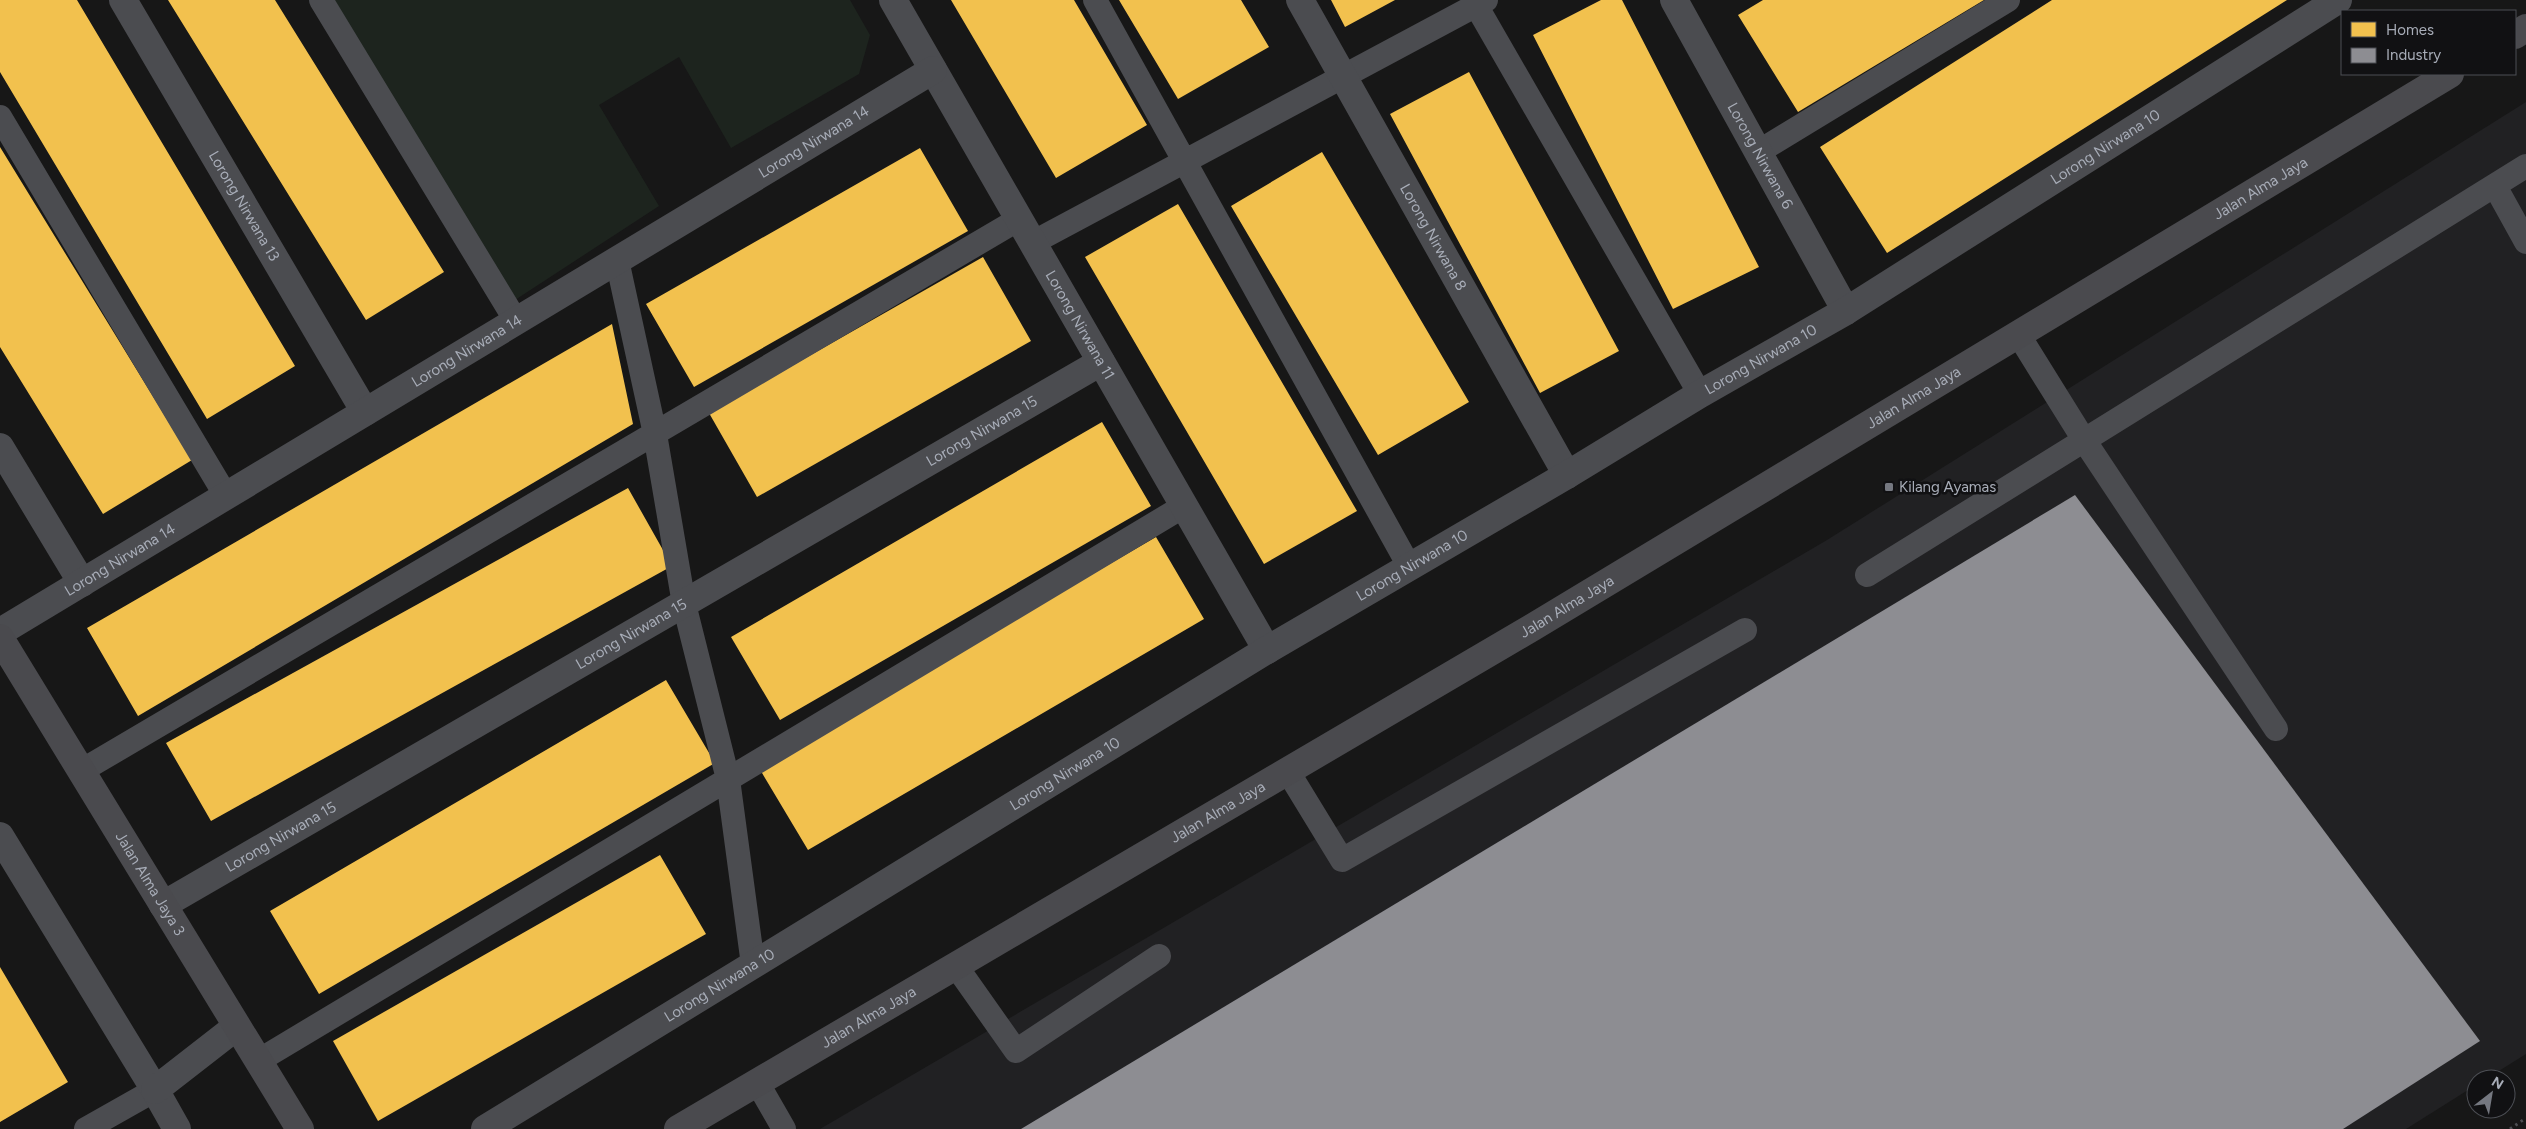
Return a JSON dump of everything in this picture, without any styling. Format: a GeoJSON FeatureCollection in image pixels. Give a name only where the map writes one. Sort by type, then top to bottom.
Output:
{"type":"FeatureCollection","features":[{"type":"Feature","properties":{"kind":"street","name":"Lorong Nirwana 13"},"geometry":{"type":"LineString","coordinates":[[123,0],[365,412]]}},
{"type":"Feature","properties":{"kind":"street","name":"Lorong Nirwana 11"},"geometry":{"type":"LineString","coordinates":[[893,0],[1267,650]]}},
{"type":"Feature","properties":{"kind":"street","name":"Lorong Nirwana 8"},"geometry":{"type":"LineString","coordinates":[[1300,0],[1567,475]]}},
{"type":"Feature","properties":{"kind":"street","name":"Lorong Nirwana 10"},"geometry":{"type":"LineString","coordinates":[[485,1129],[1267,650],[1567,475],[1700,394],[1846,311],[2333,1]]}},
{"type":"Feature","properties":{"kind":"street","name":"Lorong Nirwana 6"},"geometry":{"type":"LineString","coordinates":[[1684,4],[1758,152],[1846,311]]}},
{"type":"Feature","properties":{"kind":"street","name":"Lorong Nirwana 14"},"geometry":{"type":"LineString","coordinates":[[0,632],[933,70]]}},
{"type":"Feature","properties":{"kind":"street","name":"Jalan Alma Jaya"},"geometry":{"type":"LineString","coordinates":[[678,1129],[1533,627],[2448,75]]}},
{"type":"Feature","properties":{"kind":"street","name":"Lorong Nirwana 15"},"geometry":{"type":"LineString","coordinates":[[162,905],[1101,362]]}},
{"type":"Feature","properties":{"kind":"street"},"geometry":{"type":"LineString","coordinates":[[0,446],[82,583]]}},
{"type":"Feature","properties":{"kind":"street","name":"Jalan Alma Jaya 3"},"geometry":{"type":"LineString","coordinates":[[0,638],[236,1028],[300,1129]]}},
{"type":"Feature","properties":{"kind":"street"},"geometry":{"type":"LineString","coordinates":[[0,836],[177,1129]]}},
{"type":"Feature","properties":{"kind":"street"},"geometry":{"type":"LineString","coordinates":[[155,1090],[236,1028]]}},
{"type":"Feature","properties":{"kind":"lane"},"geometry":{"type":"LineString","coordinates":[[320,0],[516,321]]}},
{"type":"Feature","properties":{"kind":"lane"},"geometry":{"type":"LineString","coordinates":[[1095,0],[1410,566]]}},
{"type":"Feature","properties":{"kind":"lane"},"geometry":{"type":"LineString","coordinates":[[1758,152],[2008,0]]}},
{"type":"Feature","properties":{"kind":"lane"},"geometry":{"type":"LineString","coordinates":[[1032,243],[1479,2],[1700,394]]}},
{"type":"Feature","properties":{"kind":"lane"},"geometry":{"type":"LineString","coordinates":[[0,116],[226,496]]}},
{"type":"Feature","properties":{"kind":"lane"},"geometry":{"type":"LineString","coordinates":[[1867,575],[2526,166]]}},
{"type":"Feature","properties":{"kind":"lane"},"geometry":{"type":"LineString","coordinates":[[2495,186],[2526,242]]}},
{"type":"Feature","properties":{"kind":"lane"},"geometry":{"type":"LineString","coordinates":[[81,771],[1019,219]]}},
{"type":"Feature","properties":{"kind":"lane"},"geometry":{"type":"LineString","coordinates":[[617,260],[655,434],[684,604],[728,779],[753,965]]}},
{"type":"Feature","properties":{"kind":"lane"},"geometry":{"type":"LineString","coordinates":[[2018,334],[2084,440],[2276,729]]}},
{"type":"Feature","properties":{"kind":"lane"},"geometry":{"type":"LineString","coordinates":[[258,1060],[1184,506]]}},
{"type":"Feature","properties":{"kind":"lane"},"geometry":{"type":"LineString","coordinates":[[1287,770],[1342,860],[1745,630]]}},
{"type":"Feature","properties":{"kind":"lane"},"geometry":{"type":"LineString","coordinates":[[956,966],[1016,1051],[1160,956]]}},
{"type":"Feature","properties":{"kind":"lane"},"geometry":{"type":"LineString","coordinates":[[757,1082],[784,1129]]}},
{"type":"Feature","properties":{"kind":"lane"},"geometry":{"type":"LineString","coordinates":[[86,1129],[155,1090]]}},
{"type":"Feature","properties":{"kind":"path"},"geometry":{"type":"LineString","coordinates":[[2510,1129],[2526,1118]]}},
{"type":"Feature","properties":{"kind":"shaded area"},"geometry":{"type":"Polygon","coordinates":[[[332,0],[850,0],[870,35],[859,74],[731,148],[679,57],[599,105],[659,206],[515,300],[332,0]]]}},
{"type":"Feature","properties":{"kind":"shaded area"},"geometry":{"type":"Polygon","coordinates":[[[2526,102],[2526,1054],[2502,1069],[2466,1069],[2466,1091],[2406,1129],[820,1129],[1827,540],[2526,102]]]}},
{"type":"Feature","properties":{"kind":"building: Homes"},"geometry":{"type":"Polygon","coordinates":[[[0,0],[77,0],[295,366],[207,419],[0,72],[0,0]]]}},
{"type":"Feature","properties":{"kind":"building: Homes"},"geometry":{"type":"Polygon","coordinates":[[[168,0],[275,0],[444,272],[366,320],[168,0]]]}},
{"type":"Feature","properties":{"kind":"building: Homes"},"geometry":{"type":"Polygon","coordinates":[[[951,0],[1074,0],[1147,125],[1056,178],[951,0]]]}},
{"type":"Feature","properties":{"kind":"building: Homes"},"geometry":{"type":"Polygon","coordinates":[[[1119,0],[1241,0],[1269,47],[1178,99],[1119,0]]]}},
{"type":"Feature","properties":{"kind":"building: Homes"},"geometry":{"type":"Polygon","coordinates":[[[1331,0],[1395,0],[1345,27],[1331,0]]]}},
{"type":"Feature","properties":{"kind":"building: Homes"},"geometry":{"type":"Polygon","coordinates":[[[1601,0],[1622,0],[1759,267],[1673,309],[1533,35],[1601,0]]]}},
{"type":"Feature","properties":{"kind":"building: Homes"},"geometry":{"type":"Polygon","coordinates":[[[1763,0],[1984,0],[1798,112],[1738,15],[1763,0]]]}},
{"type":"Feature","properties":{"kind":"building: Homes"},"geometry":{"type":"Polygon","coordinates":[[[2052,0],[2287,0],[1887,253],[1820,147],[2052,0]]]}},
{"type":"Feature","properties":{"kind":"building: Homes"},"geometry":{"type":"Polygon","coordinates":[[[1469,72],[1619,351],[1540,393],[1390,114],[1469,72]]]}},
{"type":"Feature","properties":{"kind":"building: Homes"},"geometry":{"type":"Polygon","coordinates":[[[0,147],[192,460],[103,514],[0,347],[0,147]]]}},
{"type":"Feature","properties":{"kind":"building: Homes"},"geometry":{"type":"Polygon","coordinates":[[[920,148],[968,231],[694,387],[646,304],[920,148]]]}},
{"type":"Feature","properties":{"kind":"building: Homes"},"geometry":{"type":"Polygon","coordinates":[[[1322,152],[1469,402],[1378,455],[1231,206],[1322,152]]]}},
{"type":"Feature","properties":{"kind":"building: Homes"},"geometry":{"type":"Polygon","coordinates":[[[1178,204],[1357,511],[1264,564],[1085,257],[1178,204]]]}},
{"type":"Feature","properties":{"kind":"building: Homes"},"geometry":{"type":"Polygon","coordinates":[[[983,257],[1031,341],[757,497],[709,413],[983,257]]]}},
{"type":"Feature","properties":{"kind":"building: Homes"},"geometry":{"type":"Polygon","coordinates":[[[612,324],[633,424],[138,716],[87,628],[612,324]]]}},
{"type":"Feature","properties":{"kind":"building: Homes"},"geometry":{"type":"Polygon","coordinates":[[[1102,422],[1151,506],[780,720],[731,637],[1102,422]]]}},
{"type":"Feature","properties":{"kind":"building: Homes"},"geometry":{"type":"Polygon","coordinates":[[[628,488],[672,566],[211,821],[166,743],[628,488]]]}},
{"type":"Feature","properties":{"kind":"building: Homes"},"geometry":{"type":"Polygon","coordinates":[[[1156,537],[1204,619],[808,850],[759,768],[1156,537]]]}},
{"type":"Feature","properties":{"kind":"building: Homes"},"geometry":{"type":"Polygon","coordinates":[[[666,680],[715,763],[319,994],[270,911],[666,680]]]}},
{"type":"Feature","properties":{"kind":"building: Homes"},"geometry":{"type":"Polygon","coordinates":[[[660,855],[706,934],[378,1121],[333,1041],[660,855]]]}},
{"type":"Feature","properties":{"kind":"building: Homes"},"geometry":{"type":"Polygon","coordinates":[[[0,967],[68,1082],[0,1122],[0,967]]]}},
{"type":"Feature","properties":{"kind":"building: Industry"},"geometry":{"type":"Polygon","coordinates":[[[2075,495],[2480,1041],[2343,1129],[1021,1129],[2075,495]]]}},
{"type":"Feature","properties":{"kind":"place","name":"Kilang Ayamas"},"geometry":{"type":"Point","coordinates":[1889,487]}}]}
